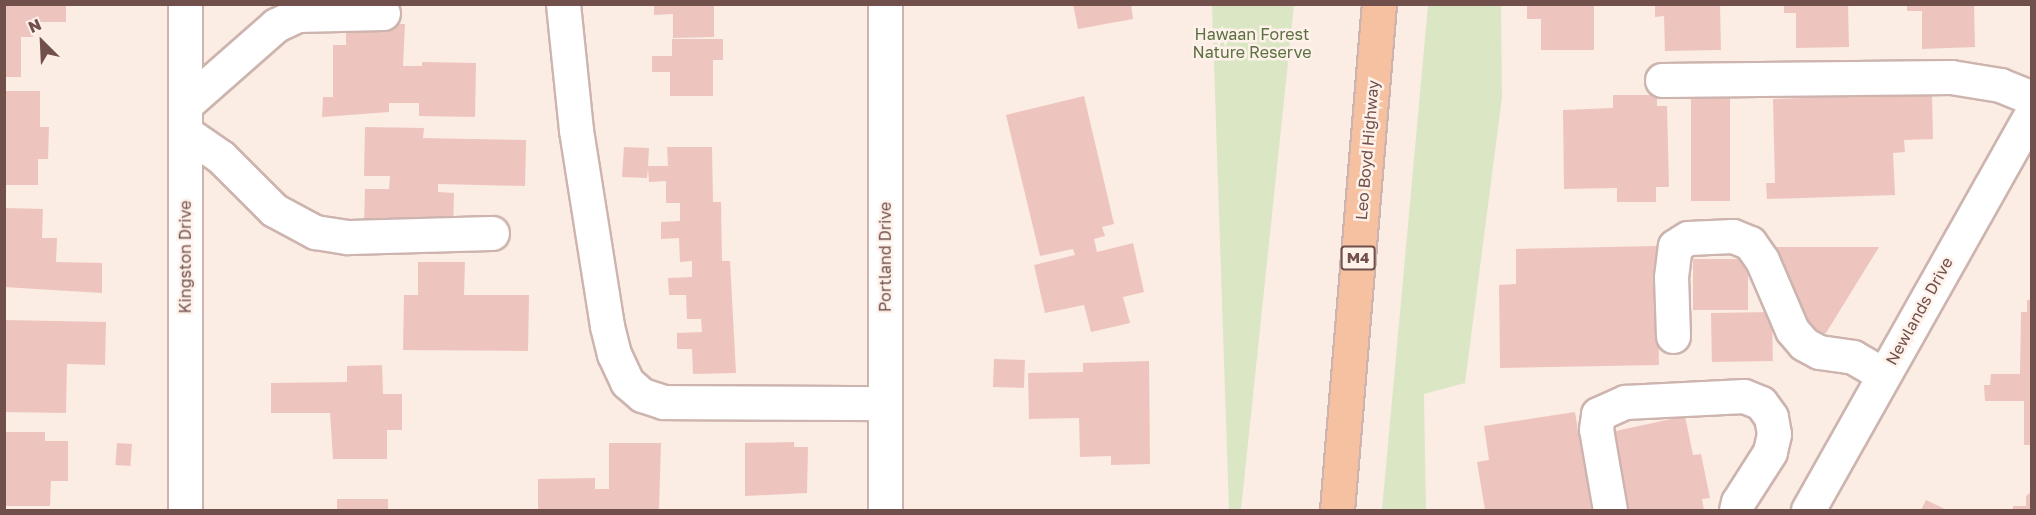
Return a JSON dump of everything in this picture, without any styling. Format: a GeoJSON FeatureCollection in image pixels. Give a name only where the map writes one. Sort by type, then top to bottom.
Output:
{"type":"FeatureCollection","features":[{"type":"Feature","properties":{"kind":"main road","name":"Leo Boyd Highway"},"geometry":{"type":"LineString","coordinates":[[1337,510],[1379,4]]}},
{"type":"Feature","properties":{"kind":"street","name":"Kingston Drive"},"geometry":{"type":"LineString","coordinates":[[185,4],[185,510]]}},
{"type":"Feature","properties":{"kind":"street"},"geometry":{"type":"LineString","coordinates":[[562,4],[576,130],[607,326],[614,354],[627,382],[642,395],[663,402],[885,403]]}},
{"type":"Feature","properties":{"kind":"street","name":"Portland Drive"},"geometry":{"type":"LineString","coordinates":[[885,4],[885,510]]}},
{"type":"Feature","properties":{"kind":"street"},"geometry":{"type":"LineString","coordinates":[[383,13],[297,15],[276,25],[185,118],[221,158],[274,210],[315,232],[348,237],[492,233]]}},
{"type":"Feature","properties":{"kind":"street"},"geometry":{"type":"LineString","coordinates":[[1662,80],[1951,77],[2000,85],[2031,98]]}},
{"type":"Feature","properties":{"kind":"street","name":"Newlands Drive"},"geometry":{"type":"LineString","coordinates":[[1808,510],[2031,112]]}},
{"type":"Feature","properties":{"kind":"street"},"geometry":{"type":"LineString","coordinates":[[1673,336],[1672,259],[1676,246],[1688,238],[1733,236],[1750,243],[1762,260],[1792,330],[1804,344],[1819,352],[1853,357],[1883,374]]}},
{"type":"Feature","properties":{"kind":"street"},"geometry":{"type":"LineString","coordinates":[[1610,510],[1596,429],[1598,414],[1625,402],[1744,396],[1761,403],[1771,417],[1774,434],[1770,452],[1736,510]]}},
{"type":"Feature","properties":{"kind":"green space","name":"Hawaan Forest Nature Reserve"},"geometry":{"type":"Polygon","coordinates":[[[1212,5],[1294,5],[1241,510],[1229,510],[1212,5]]]}},
{"type":"Feature","properties":{"kind":"green space"},"geometry":{"type":"Polygon","coordinates":[[[1428,5],[1501,5],[1502,97],[1465,383],[1424,394],[1426,510],[1382,510],[1428,5]]]}},
{"type":"Feature","properties":{"kind":"building"},"geometry":{"type":"Polygon","coordinates":[[[4,4],[66,4],[66,22],[33,22],[33,37],[21,37],[21,77],[4,77],[4,4]]]}},
{"type":"Feature","properties":{"kind":"building"},"geometry":{"type":"Polygon","coordinates":[[[654,4],[714,4],[714,37],[673,38],[673,14],[654,15],[654,4]]]}},
{"type":"Feature","properties":{"kind":"building"},"geometry":{"type":"Polygon","coordinates":[[[1073,4],[1131,4],[1133,19],[1078,29],[1073,4]]]}},
{"type":"Feature","properties":{"kind":"building"},"geometry":{"type":"Polygon","coordinates":[[[1527,4],[1594,4],[1594,50],[1541,50],[1541,19],[1527,19],[1527,4]]]}},
{"type":"Feature","properties":{"kind":"building"},"geometry":{"type":"Polygon","coordinates":[[[1655,4],[1720,4],[1721,50],[1665,51],[1664,16],[1655,17],[1655,4]]]}},
{"type":"Feature","properties":{"kind":"building"},"geometry":{"type":"Polygon","coordinates":[[[1784,4],[1848,4],[1849,47],[1796,48],[1796,13],[1784,13],[1784,4]]]}},
{"type":"Feature","properties":{"kind":"building"},"geometry":{"type":"Polygon","coordinates":[[[1907,4],[1974,4],[1975,47],[1922,49],[1922,11],[1907,11],[1907,4]]]}},
{"type":"Feature","properties":{"kind":"building"},"geometry":{"type":"Polygon","coordinates":[[[346,23],[405,24],[403,66],[422,66],[422,62],[476,63],[475,117],[419,116],[419,103],[389,103],[389,112],[322,117],[323,97],[333,97],[333,45],[346,45],[346,23]]]}},
{"type":"Feature","properties":{"kind":"building"},"geometry":{"type":"Polygon","coordinates":[[[672,39],[723,39],[723,60],[713,60],[713,96],[670,96],[670,72],[652,72],[652,56],[672,56],[672,39]]]}},
{"type":"Feature","properties":{"kind":"building"},"geometry":{"type":"Polygon","coordinates":[[[4,91],[40,91],[40,127],[49,127],[48,159],[38,159],[38,185],[4,185],[4,91]]]}},
{"type":"Feature","properties":{"kind":"building"},"geometry":{"type":"Polygon","coordinates":[[[1932,94],[1933,139],[1904,140],[1905,152],[1893,153],[1895,195],[1767,199],[1766,183],[1775,183],[1773,99],[1932,94]]]}},
{"type":"Feature","properties":{"kind":"building"},"geometry":{"type":"Polygon","coordinates":[[[1613,95],[1657,95],[1657,106],[1667,106],[1669,187],[1656,187],[1656,202],[1617,202],[1617,188],[1564,189],[1563,110],[1613,108],[1613,95]]]}},
{"type":"Feature","properties":{"kind":"building"},"geometry":{"type":"Polygon","coordinates":[[[1084,96],[1114,224],[1102,227],[1105,236],[1094,239],[1097,252],[1133,243],[1144,292],[1123,297],[1130,323],[1091,332],[1084,305],[1045,313],[1034,265],[1075,255],[1073,249],[1040,256],[1006,115],[1084,96]]]}},
{"type":"Feature","properties":{"kind":"building"},"geometry":{"type":"Polygon","coordinates":[[[1691,97],[1730,97],[1730,201],[1691,201],[1691,97]]]}},
{"type":"Feature","properties":{"kind":"building"},"geometry":{"type":"Polygon","coordinates":[[[365,127],[424,128],[423,138],[526,140],[525,186],[438,184],[438,192],[454,193],[453,229],[364,227],[365,189],[389,189],[390,176],[364,176],[365,127]]]}},
{"type":"Feature","properties":{"kind":"building"},"geometry":{"type":"Polygon","coordinates":[[[624,147],[649,148],[648,166],[668,166],[667,147],[712,147],[713,202],[721,202],[722,261],[730,261],[736,373],[693,374],[692,349],[677,349],[677,333],[702,332],[701,319],[687,319],[686,295],[669,295],[668,278],[692,277],[692,261],[680,262],[679,238],[661,239],[661,222],[680,221],[680,203],[666,203],[666,181],[649,182],[648,168],[647,178],[622,177],[624,147]]]}},
{"type":"Feature","properties":{"kind":"building"},"geometry":{"type":"Polygon","coordinates":[[[4,208],[43,209],[42,238],[57,238],[56,262],[102,263],[102,293],[4,287],[4,208]]]}},
{"type":"Feature","properties":{"kind":"building"},"geometry":{"type":"Polygon","coordinates":[[[1657,246],[1659,365],[1500,368],[1499,285],[1516,284],[1516,249],[1657,246]]]}},
{"type":"Feature","properties":{"kind":"building"},"geometry":{"type":"Polygon","coordinates":[[[1769,247],[1879,247],[1826,333],[1806,334],[1769,247]]]}},
{"type":"Feature","properties":{"kind":"building"},"geometry":{"type":"Polygon","coordinates":[[[1693,259],[1748,259],[1748,310],[1693,310],[1693,259]]]}},
{"type":"Feature","properties":{"kind":"building"},"geometry":{"type":"Polygon","coordinates":[[[418,262],[465,262],[464,295],[529,295],[528,351],[403,350],[404,295],[418,295],[418,262]]]}},
{"type":"Feature","properties":{"kind":"building"},"geometry":{"type":"Polygon","coordinates":[[[2027,300],[2032,300],[2032,445],[2024,445],[2024,401],[1985,401],[1984,385],[1990,385],[1991,374],[2020,374],[2021,312],[2027,312],[2027,300]]]}},
{"type":"Feature","properties":{"kind":"building"},"geometry":{"type":"Polygon","coordinates":[[[1772,312],[1773,361],[1712,362],[1711,313],[1772,312]]]}},
{"type":"Feature","properties":{"kind":"building"},"geometry":{"type":"Polygon","coordinates":[[[4,320],[106,322],[105,365],[67,364],[66,413],[4,412],[4,320]]]}},
{"type":"Feature","properties":{"kind":"building"},"geometry":{"type":"Polygon","coordinates":[[[994,359],[1025,360],[1024,388],[993,387],[994,359]]]}},
{"type":"Feature","properties":{"kind":"building"},"geometry":{"type":"Polygon","coordinates":[[[1149,361],[1150,464],[1111,465],[1111,456],[1080,457],[1079,418],[1029,419],[1028,373],[1083,372],[1083,363],[1149,361]]]}},
{"type":"Feature","properties":{"kind":"building"},"geometry":{"type":"Polygon","coordinates":[[[382,365],[383,394],[402,394],[402,430],[387,430],[387,459],[333,459],[330,413],[271,413],[271,383],[347,382],[347,366],[382,365]]]}},
{"type":"Feature","properties":{"kind":"building"},"geometry":{"type":"Polygon","coordinates":[[[1575,412],[1582,456],[1594,454],[1601,499],[1590,501],[1591,510],[1485,510],[1477,462],[1489,460],[1484,426],[1575,412]]]}},
{"type":"Feature","properties":{"kind":"building"},"geometry":{"type":"Polygon","coordinates":[[[1685,416],[1693,455],[1701,454],[1710,498],[1702,499],[1704,510],[1627,510],[1611,432],[1685,416]]]}},
{"type":"Feature","properties":{"kind":"building"},"geometry":{"type":"Polygon","coordinates":[[[4,432],[45,432],[45,441],[68,441],[68,481],[51,481],[50,506],[4,506],[4,432]]]}},
{"type":"Feature","properties":{"kind":"building"},"geometry":{"type":"Polygon","coordinates":[[[794,442],[794,447],[808,447],[807,493],[745,496],[745,443],[794,442]]]}},
{"type":"Feature","properties":{"kind":"building"},"geometry":{"type":"Polygon","coordinates":[[[117,443],[132,444],[130,466],[115,465],[117,443]]]}},
{"type":"Feature","properties":{"kind":"building"},"geometry":{"type":"Polygon","coordinates":[[[609,443],[661,443],[659,510],[538,510],[538,479],[595,478],[595,489],[609,489],[609,443]]]}},
{"type":"Feature","properties":{"kind":"building"},"geometry":{"type":"Polygon","coordinates":[[[2032,491],[2032,510],[2013,510],[2013,506],[2026,506],[2026,496],[2032,491]]]}},
{"type":"Feature","properties":{"kind":"building"},"geometry":{"type":"Polygon","coordinates":[[[337,499],[388,499],[388,510],[337,510],[337,499]]]}},
{"type":"Feature","properties":{"kind":"building"},"geometry":{"type":"Polygon","coordinates":[[[1926,500],[1947,510],[1921,510],[1926,500]]]}}]}
